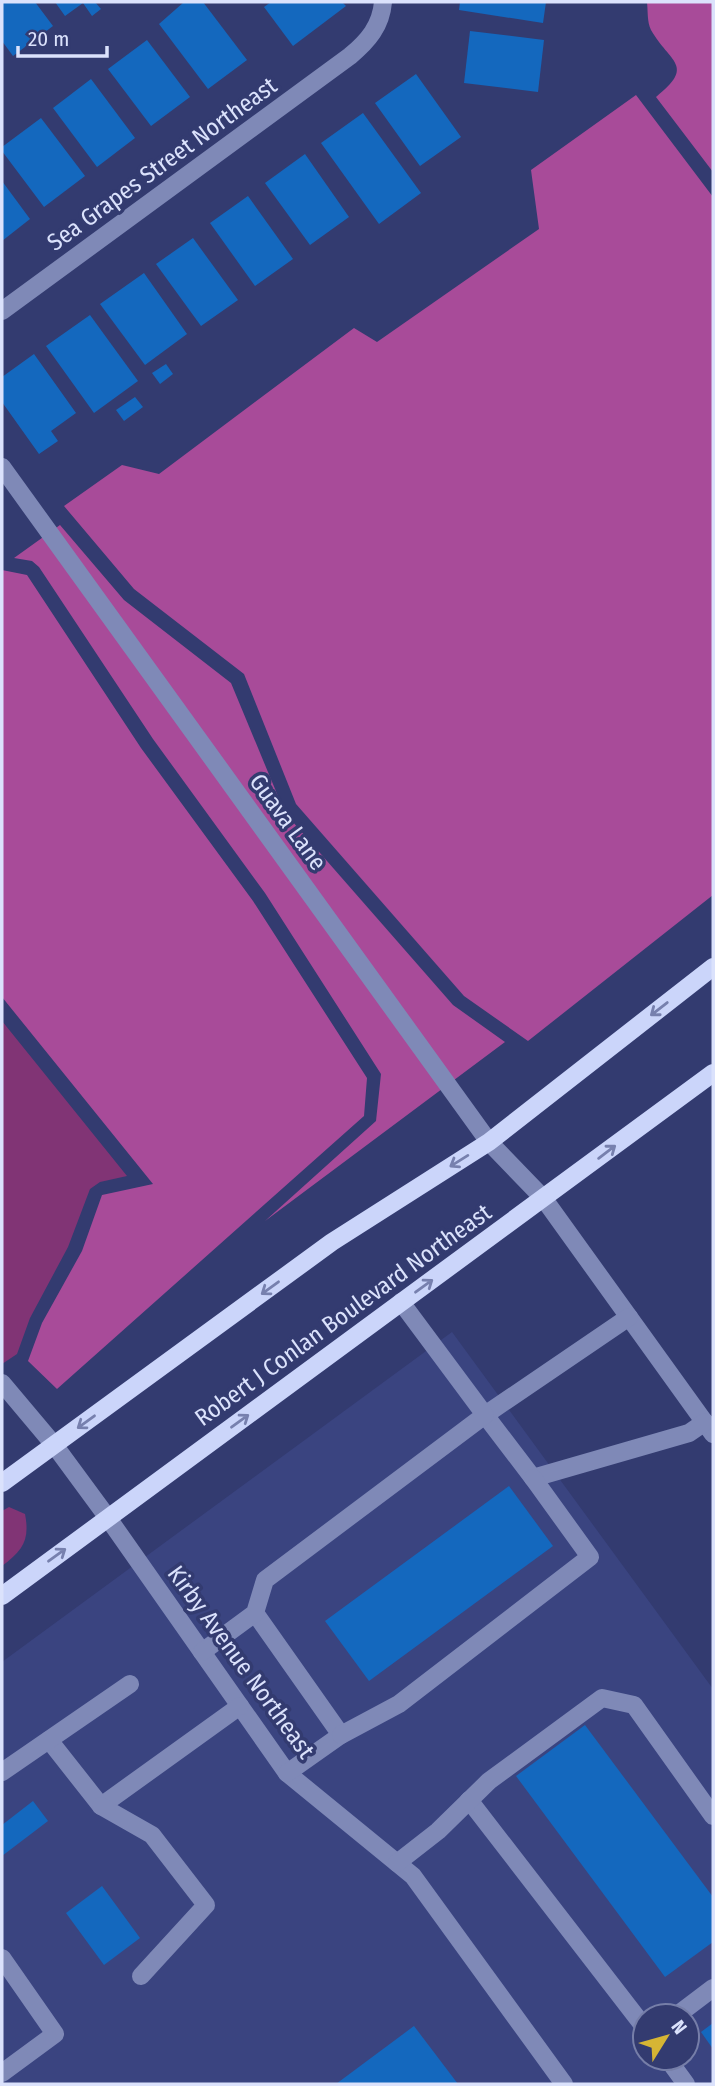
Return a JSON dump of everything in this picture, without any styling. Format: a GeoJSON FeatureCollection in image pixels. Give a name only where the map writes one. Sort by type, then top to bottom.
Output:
{"type":"FeatureCollection","features":[{"type":"Feature","properties":{"kind":"main road"},"geometry":{"type":"LineString","coordinates":[[2,1483],[332,1242],[489,1142],[713,967]]}},
{"type":"Feature","properties":{"kind":"main road","name":"Robert J Conlan Boulevard Northeast"},"geometry":{"type":"LineString","coordinates":[[2,1596],[713,1073]]}},
{"type":"Feature","properties":{"kind":"street","name":"Sea Grapes Street Northeast"},"geometry":{"type":"LineString","coordinates":[[2,311],[350,56],[366,43],[379,25],[383,2]]}},
{"type":"Feature","properties":{"kind":"street","name":"Guava Lane"},"geometry":{"type":"LineString","coordinates":[[2,467],[489,1142],[544,1199],[709,1428]]}},
{"type":"Feature","properties":{"kind":"street"},"geometry":{"type":"LineString","coordinates":[[286,1773],[341,1735],[399,1704],[590,1557],[401,1303]]}},
{"type":"Feature","properties":{"kind":"street"},"geometry":{"type":"LineString","coordinates":[[202,1652],[255,1614],[265,1580],[485,1415],[629,1317]]}},
{"type":"Feature","properties":{"kind":"street","name":"Kirby Avenue Northeast"},"geometry":{"type":"LineString","coordinates":[[2,1383],[55,1446],[108,1518],[286,1773],[413,1876],[564,2084]]}},
{"type":"Feature","properties":{"kind":"street"},"geometry":{"type":"LineString","coordinates":[[533,1478],[709,1428]]}},
{"type":"Feature","properties":{"kind":"street"},"geometry":{"type":"LineString","coordinates":[[255,1614],[341,1735]]}},
{"type":"Feature","properties":{"kind":"street"},"geometry":{"type":"LineString","coordinates":[[2,1772],[130,1684]]}},
{"type":"Feature","properties":{"kind":"street"},"geometry":{"type":"LineString","coordinates":[[397,1863],[439,1831],[489,1781],[602,1698],[634,1705],[713,1816]]}},
{"type":"Feature","properties":{"kind":"street"},"geometry":{"type":"LineString","coordinates":[[101,1806],[240,1706]]}},
{"type":"Feature","properties":{"kind":"street"},"geometry":{"type":"LineString","coordinates":[[49,1740],[101,1806],[152,1835],[206,1905],[141,1976]]}},
{"type":"Feature","properties":{"kind":"street"},"geometry":{"type":"LineString","coordinates":[[469,1800],[631,2010]]}},
{"type":"Feature","properties":{"kind":"street"},"geometry":{"type":"LineString","coordinates":[[2,1958],[55,2034],[2,2073]]}},
{"type":"Feature","properties":{"kind":"street"},"geometry":{"type":"LineString","coordinates":[[694,2002],[713,1987]]}},
{"type":"Feature","properties":{"kind":"shaded area"},"geometry":{"type":"Polygon","coordinates":[[[647,2],[713,2],[713,172],[656,97],[675,78],[677,70],[676,64],[651,30],[647,2]]]}},
{"type":"Feature","properties":{"kind":"shaded area"},"geometry":{"type":"Polygon","coordinates":[[[636,95],[713,197],[713,895],[528,1041],[464,996],[296,804],[244,674],[134,589],[64,506],[122,465],[159,474],[354,328],[377,342],[539,229],[531,170],[636,95]]]}},
{"type":"Feature","properties":{"kind":"shaded area"},"geometry":{"type":"Polygon","coordinates":[[[60,525],[124,600],[231,683],[285,813],[453,1005],[505,1042],[265,1221],[376,1121],[381,1074],[265,893],[153,739],[39,567],[32,561],[14,558],[60,525]]]}},
{"type":"Feature","properties":{"kind":"shaded area"},"geometry":{"type":"Polygon","coordinates":[[[2,570],[27,575],[141,748],[253,901],[367,1078],[364,1116],[57,1389],[28,1361],[42,1323],[82,1251],[102,1195],[153,1184],[2,997],[2,570]]]}},
{"type":"Feature","properties":{"kind":"shaded area"},"geometry":{"type":"Polygon","coordinates":[[[2,1021],[127,1176],[100,1182],[90,1189],[68,1247],[30,1318],[17,1354],[2,1364],[2,1021]]]}},
{"type":"Feature","properties":{"kind":"shaded area"},"geometry":{"type":"Polygon","coordinates":[[[452,1332],[713,1689],[713,2084],[2,2084],[2,1662],[452,1332]]]}},
{"type":"Feature","properties":{"kind":"shaded area"},"geometry":{"type":"Polygon","coordinates":[[[9,1507],[25,1514],[26,1531],[20,1549],[2,1566],[2,1511],[9,1507]]]}},
{"type":"Feature","properties":{"kind":"building"},"geometry":{"type":"Polygon","coordinates":[[[2,2],[35,2],[53,26],[13,56],[2,41],[2,2]]]}},
{"type":"Feature","properties":{"kind":"building"},"geometry":{"type":"Polygon","coordinates":[[[55,2],[95,2],[101,9],[92,16],[83,3],[65,16],[55,2]]]}},
{"type":"Feature","properties":{"kind":"building"},"geometry":{"type":"Polygon","coordinates":[[[184,2],[203,2],[247,60],[208,89],[159,24],[184,2]]]}},
{"type":"Feature","properties":{"kind":"building"},"geometry":{"type":"Polygon","coordinates":[[[271,2],[342,2],[346,6],[293,46],[264,7],[271,2]]]}},
{"type":"Feature","properties":{"kind":"building"},"geometry":{"type":"Polygon","coordinates":[[[460,2],[546,2],[543,23],[459,10],[460,2]]]}},
{"type":"Feature","properties":{"kind":"building"},"geometry":{"type":"Polygon","coordinates":[[[470,31],[544,40],[538,92],[464,83],[470,31]]]}},
{"type":"Feature","properties":{"kind":"building"},"geometry":{"type":"Polygon","coordinates":[[[147,40],[190,97],[151,126],[108,69],[147,40]]]}},
{"type":"Feature","properties":{"kind":"building"},"geometry":{"type":"Polygon","coordinates":[[[416,74],[461,137],[420,166],[375,103],[416,74]]]}},
{"type":"Feature","properties":{"kind":"building"},"geometry":{"type":"Polygon","coordinates":[[[91,79],[135,138],[97,167],[53,108],[91,79]]]}},
{"type":"Feature","properties":{"kind":"building"},"geometry":{"type":"Polygon","coordinates":[[[363,113],[421,193],[379,224],[321,143],[363,113]]]}},
{"type":"Feature","properties":{"kind":"building"},"geometry":{"type":"Polygon","coordinates":[[[41,118],[85,176],[44,207],[2,151],[2,147],[41,118]]]}},
{"type":"Feature","properties":{"kind":"building"},"geometry":{"type":"Polygon","coordinates":[[[305,154],[349,217],[310,245],[265,183],[305,154]]]}},
{"type":"Feature","properties":{"kind":"building"},"geometry":{"type":"Polygon","coordinates":[[[2,181],[30,219],[2,241],[2,181]]]}},
{"type":"Feature","properties":{"kind":"building"},"geometry":{"type":"Polygon","coordinates":[[[248,196],[293,259],[255,286],[210,223],[248,196]]]}},
{"type":"Feature","properties":{"kind":"building"},"geometry":{"type":"Polygon","coordinates":[[[193,238],[238,300],[201,326],[156,264],[193,238]]]}},
{"type":"Feature","properties":{"kind":"building"},"geometry":{"type":"Polygon","coordinates":[[[144,273],[187,334],[145,365],[100,304],[144,273]]]}},
{"type":"Feature","properties":{"kind":"building"},"geometry":{"type":"Polygon","coordinates":[[[90,315],[138,381],[94,413],[46,346],[90,315]]]}},
{"type":"Feature","properties":{"kind":"building"},"geometry":{"type":"Polygon","coordinates":[[[34,354],[76,413],[51,431],[58,441],[39,454],[2,402],[2,377],[34,354]]]}},
{"type":"Feature","properties":{"kind":"building"},"geometry":{"type":"Polygon","coordinates":[[[166,364],[173,374],[160,384],[152,373],[166,364]]]}},
{"type":"Feature","properties":{"kind":"building"},"geometry":{"type":"Polygon","coordinates":[[[135,397],[143,407],[124,421],[116,410],[135,397]]]}},
{"type":"Feature","properties":{"kind":"building"},"geometry":{"type":"Polygon","coordinates":[[[509,1486],[553,1546],[369,1681],[325,1621],[509,1486]]]}},
{"type":"Feature","properties":{"kind":"building"},"geometry":{"type":"Polygon","coordinates":[[[585,1725],[713,1897],[713,1942],[665,1977],[516,1776],[585,1725]]]}},
{"type":"Feature","properties":{"kind":"building"},"geometry":{"type":"Polygon","coordinates":[[[33,1801],[48,1821],[2,1856],[2,1825],[33,1801]]]}},
{"type":"Feature","properties":{"kind":"building"},"geometry":{"type":"Polygon","coordinates":[[[102,1886],[140,1938],[104,1965],[66,1913],[102,1886]]]}},
{"type":"Feature","properties":{"kind":"building"},"geometry":{"type":"Polygon","coordinates":[[[713,2023],[713,2049],[701,2032],[713,2023]]]}},
{"type":"Feature","properties":{"kind":"building"},"geometry":{"type":"Polygon","coordinates":[[[414,2026],[458,2084],[336,2084],[414,2026]]]}}]}
